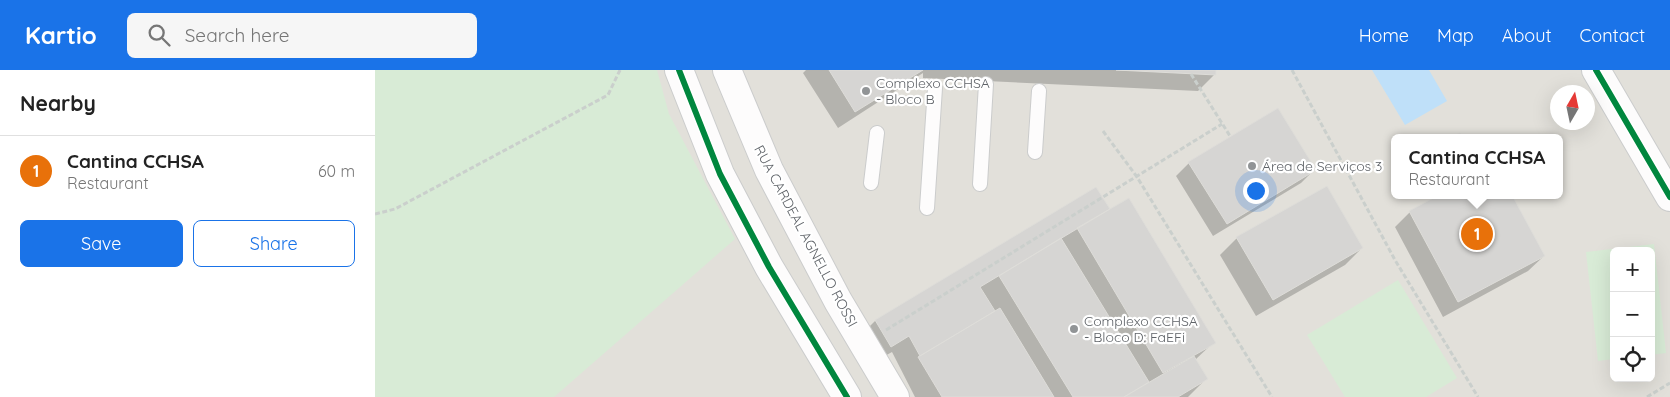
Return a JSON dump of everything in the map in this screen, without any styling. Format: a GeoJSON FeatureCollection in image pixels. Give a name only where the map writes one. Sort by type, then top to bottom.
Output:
{"type":"FeatureCollection","features":[{"type":"Feature","properties":{"kind":"street"},"geometry":{"type":"LineString","coordinates":[[679,70],[720,174],[769,267],[847,397]]}},
{"type":"Feature","properties":{"kind":"street","name":"RUA CARDEAL AGNELLO ROSSI"},"geometry":{"type":"LineString","coordinates":[[727,70],[769,170],[863,344],[895,397]]}},
{"type":"Feature","properties":{"kind":"street"},"geometry":{"type":"LineString","coordinates":[[1596,70],[1670,197]]}},
{"type":"Feature","properties":{"kind":"lane"},"geometry":{"type":"LineString","coordinates":[[980,184],[987,84]]}},
{"type":"Feature","properties":{"kind":"lane"},"geometry":{"type":"LineString","coordinates":[[927,208],[935,88]]}},
{"type":"Feature","properties":{"kind":"lane"},"geometry":{"type":"LineString","coordinates":[[1035,152],[1039,91]]}},
{"type":"Feature","properties":{"kind":"lane"},"geometry":{"type":"LineString","coordinates":[[871,183],[877,133]]}},
{"type":"Feature","properties":{"kind":"path"},"geometry":{"type":"LineString","coordinates":[[375,214],[395,209],[608,95],[620,70]]}},
{"type":"Feature","properties":{"kind":"path"},"geometry":{"type":"LineString","coordinates":[[1292,70],[1395,260],[1478,397]]}},
{"type":"Feature","properties":{"kind":"path"},"geometry":{"type":"LineString","coordinates":[[1191,74],[1230,136]]}},
{"type":"Feature","properties":{"kind":"path"},"geometry":{"type":"LineString","coordinates":[[863,344],[1222,124]]}},
{"type":"Feature","properties":{"kind":"path"},"geometry":{"type":"LineString","coordinates":[[1103,131],[1137,177],[1272,397]]}},
{"type":"Feature","properties":{"kind":"path"},"geometry":{"type":"LineString","coordinates":[[1647,397],[1670,383]]}},
{"type":"Feature","properties":{"kind":"shaded area"},"geometry":{"type":"Polygon","coordinates":[[[375,70],[1670,70],[1670,397],[375,397],[375,70]]]}},
{"type":"Feature","properties":{"kind":"green space"},"geometry":{"type":"Polygon","coordinates":[[[375,70],[657,70],[669,114],[735,239],[554,397],[375,397],[375,70]]]}},
{"type":"Feature","properties":{"kind":"green space"},"geometry":{"type":"Polygon","coordinates":[[[1654,244],[1654,247],[1628,247],[1654,244]]]}},
{"type":"Feature","properties":{"kind":"green space"},"geometry":{"type":"Polygon","coordinates":[[[1610,249],[1610,360],[1598,361],[1586,252],[1610,249]]]}},
{"type":"Feature","properties":{"kind":"green space"},"geometry":{"type":"Polygon","coordinates":[[[1655,253],[1666,353],[1655,354],[1655,253]]]}},
{"type":"Feature","properties":{"kind":"green space"},"geometry":{"type":"Polygon","coordinates":[[[1398,280],[1457,378],[1426,397],[1345,397],[1307,335],[1398,280]]]}},
{"type":"Feature","properties":{"kind":"water"},"geometry":{"type":"Polygon","coordinates":[[[1372,70],[1429,70],[1447,101],[1405,125],[1372,70]]]}},
{"type":"Feature","properties":{"kind":"building","name":"Complexo CCHSA - Bloco B"},"geometry":{"type":"Polygon","coordinates":[[[829,70],[923,70],[855,112],[829,70]]]}},
{"type":"Feature","properties":{"kind":"building"},"geometry":{"type":"Polygon","coordinates":[[[1116,70],[1216,70],[1216,75],[1116,70]]]}},
{"type":"Feature","properties":{"kind":"building","name":"Área de Serviços 3"},"geometry":{"type":"Polygon","coordinates":[[[1278,108],[1316,170],[1227,224],[1188,162],[1278,108]]]}},
{"type":"Feature","properties":{"kind":"building"},"geometry":{"type":"Polygon","coordinates":[[[1327,186],[1363,248],[1273,300],[1236,237],[1327,186]]]}},
{"type":"Feature","properties":{"kind":"building"},"geometry":{"type":"Polygon","coordinates":[[[1096,187],[1110,209],[980,287],[995,311],[920,356],[909,336],[891,347],[875,320],[1096,187]]]}},
{"type":"Feature","properties":{"kind":"building","name":"Complexo CCHSA - Bloco D: FaEFi"},"geometry":{"type":"Polygon","coordinates":[[[1129,198],[1216,343],[1163,373],[1077,228],[1129,198]]]}},
{"type":"Feature","properties":{"kind":"building"},"geometry":{"type":"Polygon","coordinates":[[[1432,199],[1514,199],[1545,256],[1458,302],[1409,211],[1432,199]]]}},
{"type":"Feature","properties":{"kind":"building","name":"Complexo CCHSA - Bloco D: FaEFi"},"geometry":{"type":"Polygon","coordinates":[[[1061,238],[1149,382],[1124,397],[1073,397],[999,276],[1061,238]]]}},
{"type":"Feature","properties":{"kind":"building"},"geometry":{"type":"Polygon","coordinates":[[[1000,308],[1054,397],[942,397],[918,357],[1000,308]]]}},
{"type":"Feature","properties":{"kind":"building","name":"Complexo CCHSA - Bloco D: FaEFi"},"geometry":{"type":"Polygon","coordinates":[[[1194,356],[1208,379],[1178,397],[1124,397],[1194,356]]]}},
{"type":"Feature","properties":{"kind":"cycle path"},"geometry":{"type":"LineString","coordinates":[[679,70],[720,174],[769,267],[847,397]]}},
{"type":"Feature","properties":{"kind":"cycle path"},"geometry":{"type":"LineString","coordinates":[[1596,70],[1670,197]]}},
{"type":"Feature","properties":{"kind":"place","name":"Complexo CCHSA - Bloco B"},"geometry":{"type":"Point","coordinates":[866,91]}},
{"type":"Feature","properties":{"kind":"place","name":"Área de Serviços 3"},"geometry":{"type":"Point","coordinates":[1252,166]}},
{"type":"Feature","properties":{"kind":"place","name":"Cantina CCHSA"},"geometry":{"type":"Point","coordinates":[1477,234]}},
{"type":"Feature","properties":{"kind":"place","name":"Complexo CCHSA - Bloco D: FaEFi"},"geometry":{"type":"Point","coordinates":[1074,329]}}]}
